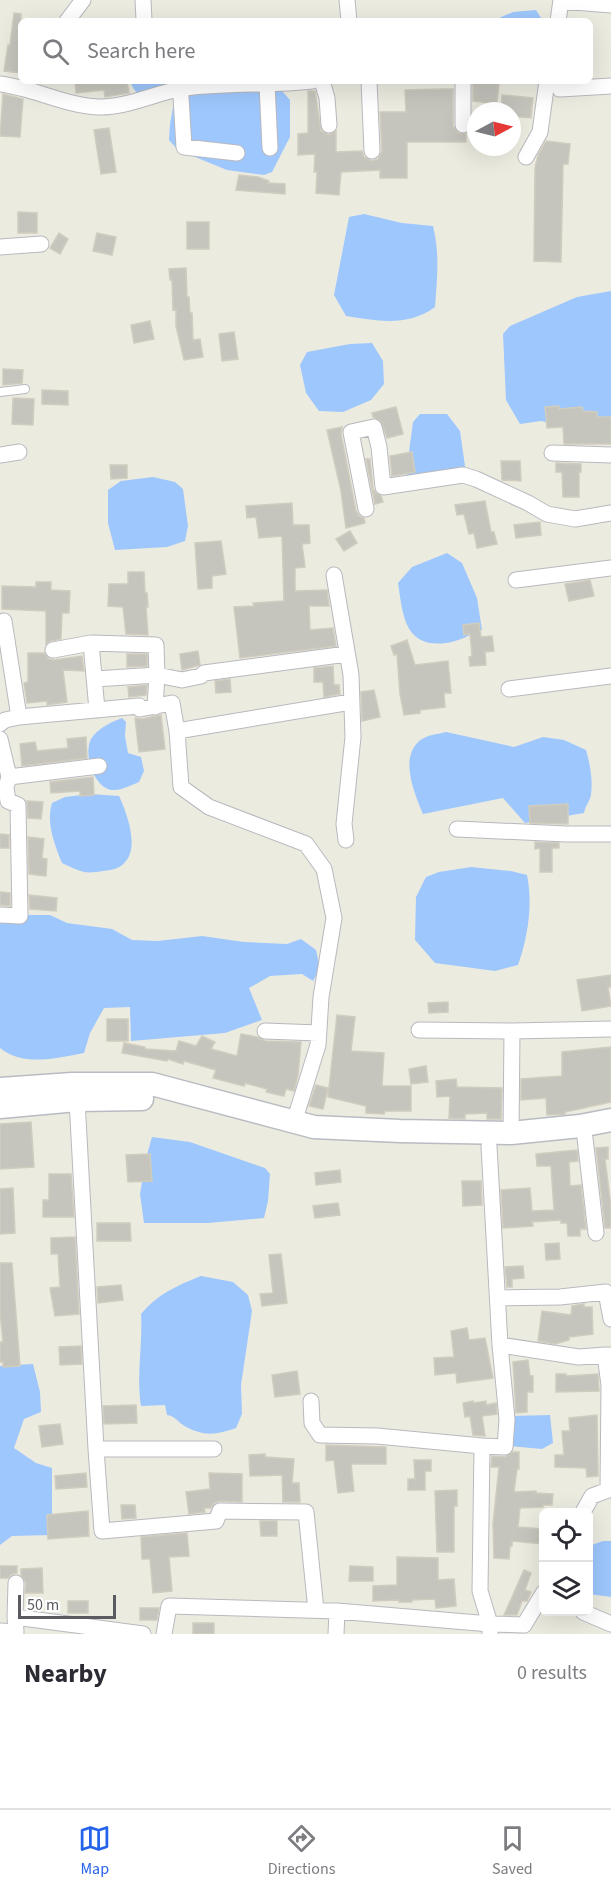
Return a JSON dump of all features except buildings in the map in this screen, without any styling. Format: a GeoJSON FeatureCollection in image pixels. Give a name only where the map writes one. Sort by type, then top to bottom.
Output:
{"type":"FeatureCollection","features":[{"type":"Feature","properties":{"kind":"street"},"geometry":{"type":"LineString","coordinates":[[69,18],[83,0]]}},
{"type":"Feature","properties":{"kind":"street"},"geometry":{"type":"LineString","coordinates":[[143,0],[144,18]]}},
{"type":"Feature","properties":{"kind":"street"},"geometry":{"type":"LineString","coordinates":[[347,0],[349,18]]}},
{"type":"Feature","properties":{"kind":"street"},"geometry":{"type":"LineString","coordinates":[[558,18],[561,1],[611,5]]}},
{"type":"Feature","properties":{"kind":"street"},"geometry":{"type":"LineString","coordinates":[[0,84],[49,88],[65,101],[99,107],[120,104],[180,85],[267,84],[270,148]]}},
{"type":"Feature","properties":{"kind":"street"},"geometry":{"type":"LineString","coordinates":[[323,84],[327,98],[328,125]]}},
{"type":"Feature","properties":{"kind":"street"},"geometry":{"type":"LineString","coordinates":[[369,84],[372,151]]}},
{"type":"Feature","properties":{"kind":"street"},"geometry":{"type":"LineString","coordinates":[[463,84],[463,125]]}},
{"type":"Feature","properties":{"kind":"street"},"geometry":{"type":"LineString","coordinates":[[526,157],[540,132],[547,84]]}},
{"type":"Feature","properties":{"kind":"street"},"geometry":{"type":"LineString","coordinates":[[558,84],[560,89],[611,86]]}},
{"type":"Feature","properties":{"kind":"street"},"geometry":{"type":"LineString","coordinates":[[180,85],[184,147],[237,153]]}},
{"type":"Feature","properties":{"kind":"street"},"geometry":{"type":"LineString","coordinates":[[0,247],[41,244]]}},
{"type":"Feature","properties":{"kind":"street"},"geometry":{"type":"LineString","coordinates":[[366,509],[351,432],[374,427],[379,447],[383,487],[463,475],[528,503],[547,514],[575,519],[611,513]]}},
{"type":"Feature","properties":{"kind":"street"},"geometry":{"type":"LineString","coordinates":[[0,454],[19,452]]}},
{"type":"Feature","properties":{"kind":"street"},"geometry":{"type":"LineString","coordinates":[[552,453],[611,454]]}},
{"type":"Feature","properties":{"kind":"street"},"geometry":{"type":"LineString","coordinates":[[516,580],[611,568]]}},
{"type":"Feature","properties":{"kind":"street"},"geometry":{"type":"LineString","coordinates":[[334,575],[351,675],[353,737],[344,824],[346,840]]}},
{"type":"Feature","properties":{"kind":"street"},"geometry":{"type":"LineString","coordinates":[[4,621],[19,717]]}},
{"type":"Feature","properties":{"kind":"street"},"geometry":{"type":"LineString","coordinates":[[91,643],[97,710]]}},
{"type":"Feature","properties":{"kind":"street"},"geometry":{"type":"LineString","coordinates":[[53,650],[91,643],[156,645],[158,675],[154,706]]}},
{"type":"Feature","properties":{"kind":"street"},"geometry":{"type":"LineString","coordinates":[[96,679],[158,675],[182,680],[228,669],[347,654]]}},
{"type":"Feature","properties":{"kind":"street"},"geometry":{"type":"LineString","coordinates":[[509,688],[611,676]]}},
{"type":"Feature","properties":{"kind":"street"},"geometry":{"type":"LineString","coordinates":[[177,731],[351,702]]}},
{"type":"Feature","properties":{"kind":"street"},"geometry":{"type":"LineString","coordinates":[[0,724],[5,720],[19,717],[138,706],[140,709],[172,704],[177,731],[181,787],[209,807],[306,844],[324,869],[334,918],[321,996],[318,1045],[294,1122]]}},
{"type":"Feature","properties":{"kind":"street"},"geometry":{"type":"LineString","coordinates":[[0,739],[8,801],[18,805],[20,916],[0,915]]}},
{"type":"Feature","properties":{"kind":"street"},"geometry":{"type":"LineString","coordinates":[[5,784],[99,766]]}},
{"type":"Feature","properties":{"kind":"street"},"geometry":{"type":"LineString","coordinates":[[457,829],[611,834]]}},
{"type":"Feature","properties":{"kind":"street"},"geometry":{"type":"LineString","coordinates":[[419,1030],[611,1029]]}},
{"type":"Feature","properties":{"kind":"street"},"geometry":{"type":"LineString","coordinates":[[265,1031],[318,1033]]}},
{"type":"Feature","properties":{"kind":"street"},"geometry":{"type":"LineString","coordinates":[[511,1133],[512,1031]]}},
{"type":"Feature","properties":{"kind":"street"},"geometry":{"type":"LineString","coordinates":[[0,1089],[72,1084],[152,1084],[314,1126],[399,1131],[511,1133],[580,1126],[611,1120]]}},
{"type":"Feature","properties":{"kind":"street"},"geometry":{"type":"LineString","coordinates":[[0,1107],[76,1100],[152,1098],[196,1108],[291,1136],[314,1139],[489,1146],[585,1138],[611,1132]]}},
{"type":"Feature","properties":{"kind":"street"},"geometry":{"type":"LineString","coordinates":[[76,1100],[102,1531],[216,1521],[220,1511],[306,1512],[316,1610]]}},
{"type":"Feature","properties":{"kind":"street"},"geometry":{"type":"LineString","coordinates":[[585,1138],[596,1233]]}},
{"type":"Feature","properties":{"kind":"street"},"geometry":{"type":"LineString","coordinates":[[311,1401],[312,1423],[320,1435],[377,1436],[505,1447],[507,1419],[500,1345],[489,1146]]}},
{"type":"Feature","properties":{"kind":"street"},"geometry":{"type":"LineString","coordinates":[[498,1298],[560,1298],[606,1292],[611,1320]]}},
{"type":"Feature","properties":{"kind":"street"},"geometry":{"type":"LineString","coordinates":[[500,1345],[579,1357],[608,1355],[609,1489],[592,1496],[585,1508]]}},
{"type":"Feature","properties":{"kind":"street"},"geometry":{"type":"LineString","coordinates":[[482,1446],[480,1591],[490,1629]]}},
{"type":"Feature","properties":{"kind":"street"},"geometry":{"type":"LineString","coordinates":[[96,1449],[214,1449]]}},
{"type":"Feature","properties":{"kind":"street"},"geometry":{"type":"LineString","coordinates":[[0,1631],[15,1632],[16,1583]]}},
{"type":"Feature","properties":{"kind":"street"},"geometry":{"type":"LineString","coordinates":[[164,1634],[169,1606],[337,1611],[490,1629],[524,1625],[539,1599]]}},
{"type":"Feature","properties":{"kind":"street"},"geometry":{"type":"LineString","coordinates":[[336,1634],[337,1611]]}},
{"type":"Feature","properties":{"kind":"street"},"geometry":{"type":"LineString","coordinates":[[593,1616],[611,1624]]}},
{"type":"Feature","properties":{"kind":"street"},"geometry":{"type":"LineString","coordinates":[[15,1617],[143,1634]]}},
{"type":"Feature","properties":{"kind":"lane"},"geometry":{"type":"LineString","coordinates":[[0,392],[25,389]]}},
{"type":"Feature","properties":{"kind":"water"},"geometry":{"type":"Polygon","coordinates":[[[536,10],[541,18],[499,18],[513,12],[536,10]]]}},
{"type":"Feature","properties":{"kind":"water"},"geometry":{"type":"Polygon","coordinates":[[[132,84],[169,84],[164,92],[148,95],[139,94],[132,84]]]}},
{"type":"Feature","properties":{"kind":"water"},"geometry":{"type":"Polygon","coordinates":[[[229,86],[282,91],[290,100],[290,137],[272,172],[264,175],[227,170],[178,150],[169,140],[174,102],[187,94],[229,86]]]}},
{"type":"Feature","properties":{"kind":"water"},"geometry":{"type":"Polygon","coordinates":[[[364,214],[402,223],[433,226],[437,257],[435,307],[414,318],[403,320],[381,321],[346,316],[334,295],[349,217],[364,214]]]}},
{"type":"Feature","properties":{"kind":"water"},"geometry":{"type":"Polygon","coordinates":[[[611,291],[611,418],[574,428],[541,421],[520,424],[506,400],[503,334],[510,326],[577,297],[611,291]]]}},
{"type":"Feature","properties":{"kind":"water"},"geometry":{"type":"Polygon","coordinates":[[[372,343],[383,361],[384,384],[371,400],[343,412],[319,411],[306,393],[300,365],[307,352],[350,344],[372,343]]]}},
{"type":"Feature","properties":{"kind":"water"},"geometry":{"type":"Polygon","coordinates":[[[420,414],[447,414],[460,431],[466,473],[462,483],[438,487],[424,486],[406,474],[413,422],[420,414]]]}},
{"type":"Feature","properties":{"kind":"water"},"geometry":{"type":"Polygon","coordinates":[[[153,477],[175,482],[183,489],[188,526],[185,541],[167,547],[115,550],[108,523],[108,490],[121,481],[153,477]]]}},
{"type":"Feature","properties":{"kind":"water"},"geometry":{"type":"Polygon","coordinates":[[[447,553],[462,563],[477,598],[482,630],[455,641],[432,643],[421,640],[408,627],[398,583],[412,567],[447,553]]]}},
{"type":"Feature","properties":{"kind":"water"},"geometry":{"type":"Polygon","coordinates":[[[122,718],[126,722],[125,736],[128,753],[141,757],[144,771],[139,782],[122,789],[112,790],[106,788],[95,777],[89,761],[89,745],[97,732],[122,718]]]}},
{"type":"Feature","properties":{"kind":"water"},"geometry":{"type":"Polygon","coordinates":[[[446,732],[514,747],[543,737],[564,740],[586,750],[592,789],[584,813],[525,823],[503,798],[423,814],[412,785],[409,764],[411,755],[415,746],[422,739],[446,732]]]}},
{"type":"Feature","properties":{"kind":"water"},"geometry":{"type":"Polygon","coordinates":[[[90,794],[119,796],[124,807],[132,842],[125,862],[117,868],[93,872],[81,871],[62,863],[56,848],[50,826],[52,803],[65,797],[90,794]]]}},
{"type":"Feature","properties":{"kind":"water"},"geometry":{"type":"Polygon","coordinates":[[[471,867],[527,875],[530,897],[528,920],[518,965],[495,971],[435,963],[415,940],[416,897],[426,877],[439,872],[471,867]]]}},
{"type":"Feature","properties":{"kind":"water"},"geometry":{"type":"Polygon","coordinates":[[[0,915],[50,915],[67,923],[112,929],[132,940],[158,941],[202,936],[244,942],[287,944],[301,939],[316,950],[320,968],[313,981],[302,974],[270,976],[249,988],[262,1020],[225,1033],[131,1041],[130,1007],[104,1008],[90,1033],[84,1053],[40,1060],[19,1058],[0,1048],[0,915]]]}},
{"type":"Feature","properties":{"kind":"water"},"geometry":{"type":"Polygon","coordinates":[[[152,1137],[190,1142],[265,1168],[270,1174],[264,1218],[208,1223],[144,1223],[140,1194],[152,1137]]]}},
{"type":"Feature","properties":{"kind":"water"},"geometry":{"type":"Polygon","coordinates":[[[201,1276],[233,1282],[248,1295],[252,1311],[241,1385],[242,1414],[236,1428],[216,1433],[197,1432],[183,1425],[167,1415],[165,1405],[141,1406],[139,1371],[141,1314],[168,1291],[201,1276]]]}},
{"type":"Feature","properties":{"kind":"water"},"geometry":{"type":"Polygon","coordinates":[[[33,1364],[40,1392],[41,1412],[24,1419],[14,1448],[36,1463],[52,1468],[52,1535],[12,1536],[0,1545],[0,1366],[33,1364]]]}},
{"type":"Feature","properties":{"kind":"water"},"geometry":{"type":"Polygon","coordinates":[[[550,1415],[553,1443],[542,1449],[509,1446],[511,1416],[550,1415]]]}},
{"type":"Feature","properties":{"kind":"water"},"geometry":{"type":"Polygon","coordinates":[[[611,1541],[611,1597],[593,1595],[593,1545],[611,1541]]]}}]}
